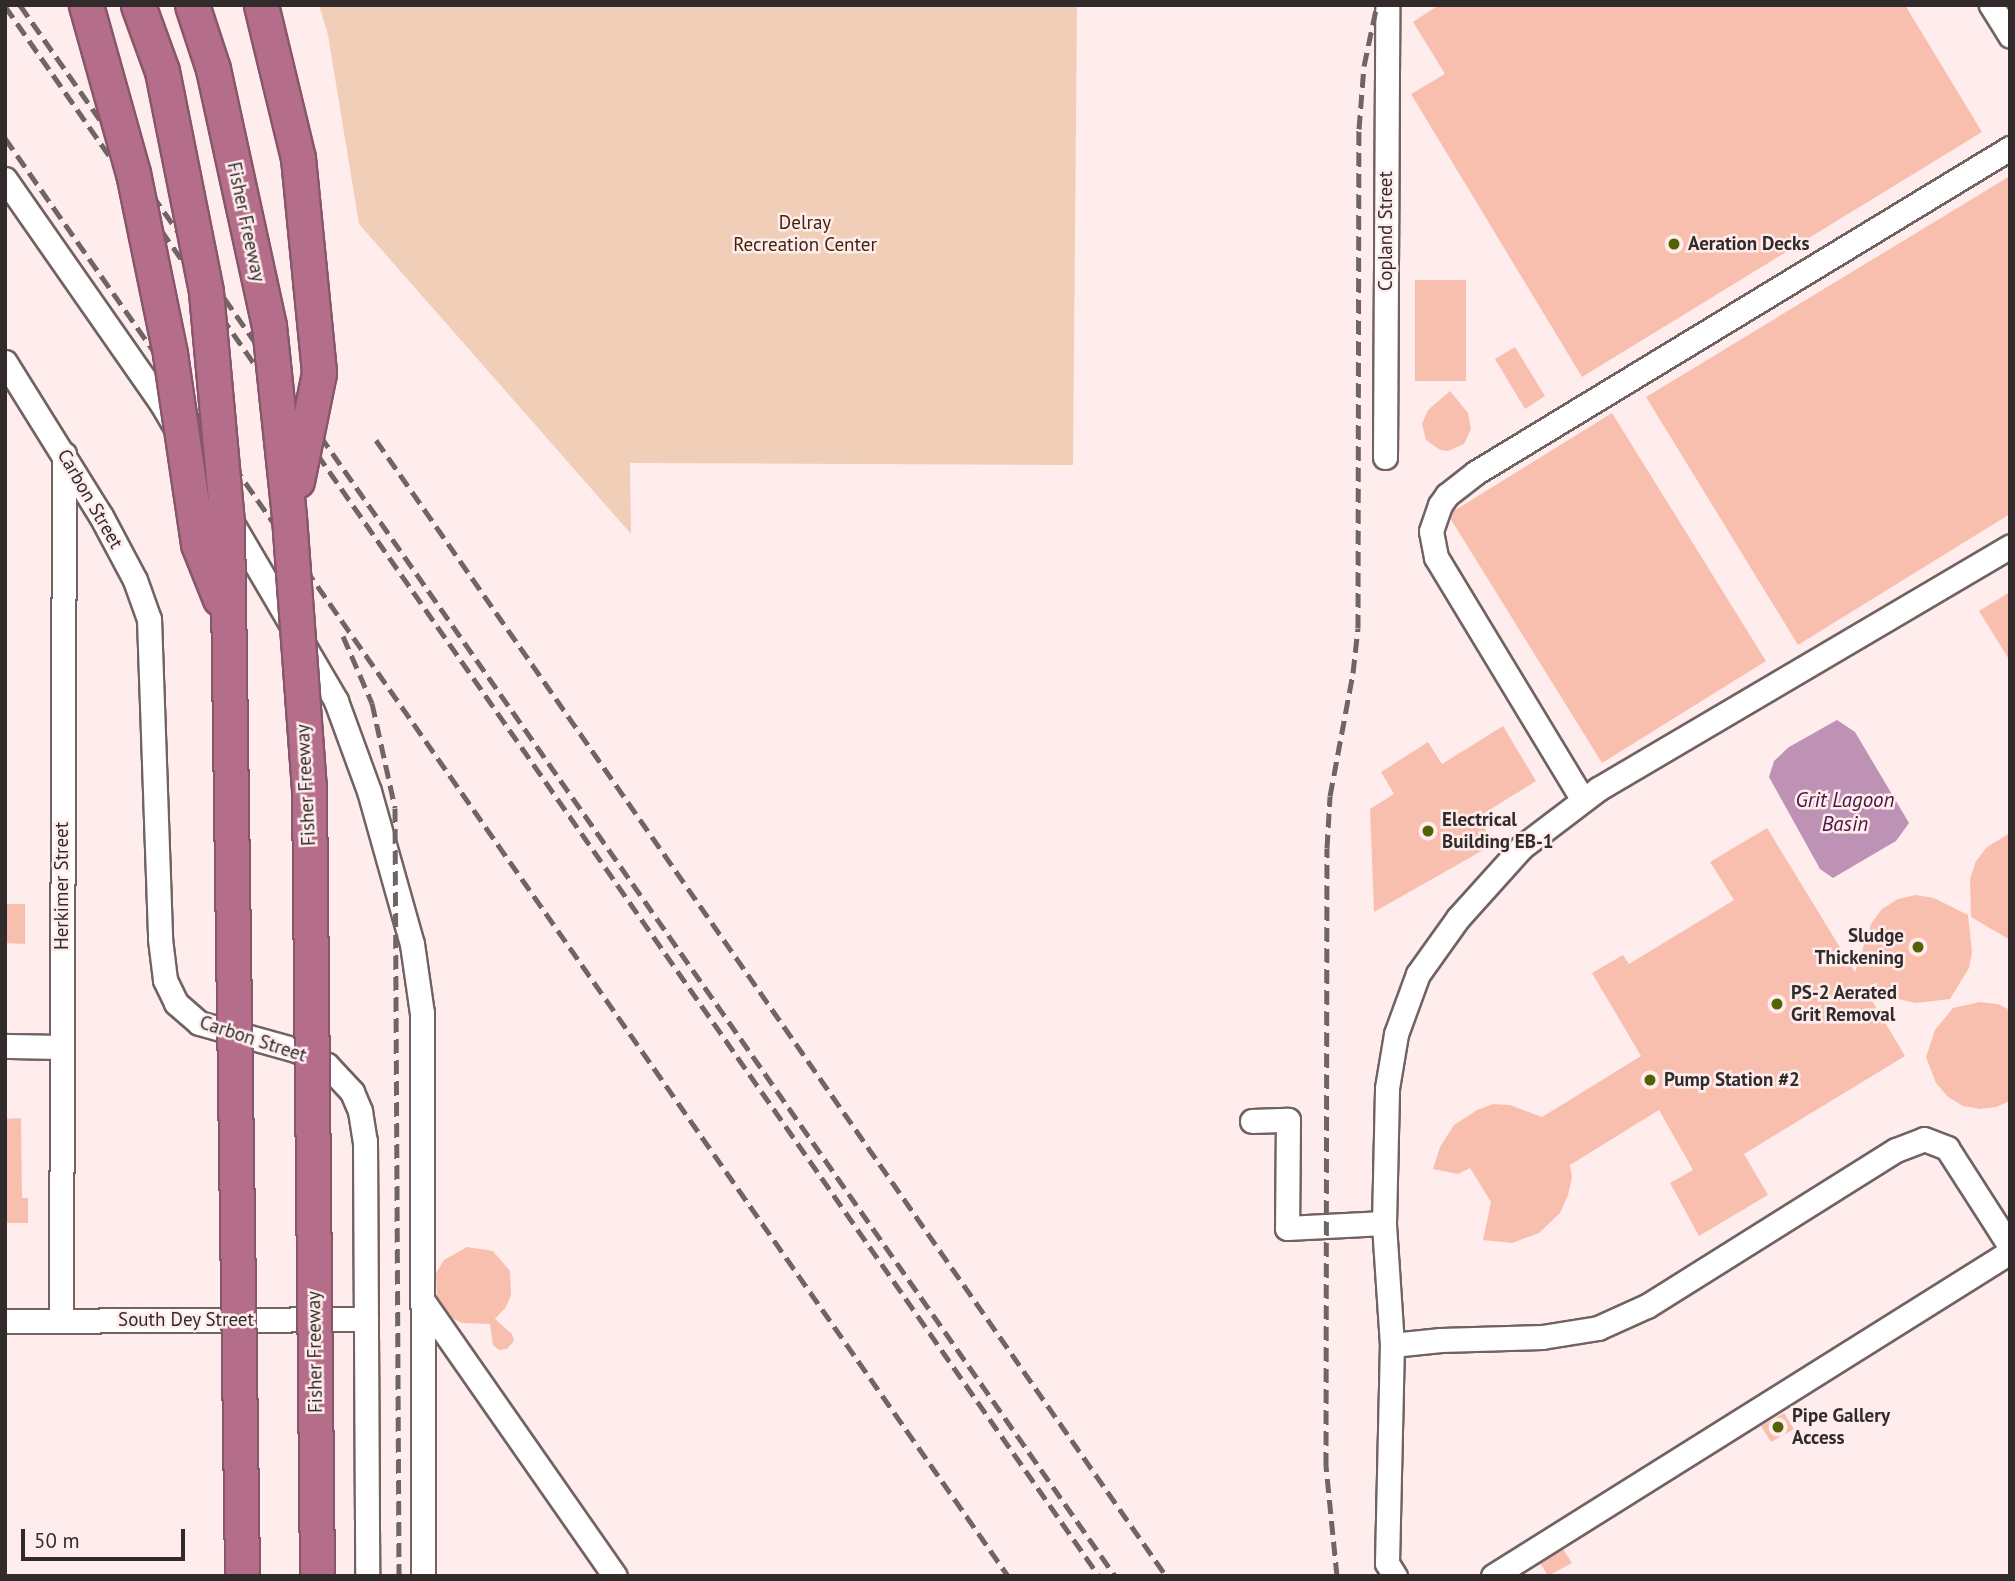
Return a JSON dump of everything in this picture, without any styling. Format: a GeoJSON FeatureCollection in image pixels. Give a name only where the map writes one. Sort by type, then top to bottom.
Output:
{"type":"FeatureCollection","features":[{"type":"Feature","properties":{"kind":"highway"},"geometry":{"type":"LineString","coordinates":[[86,5],[133,173],[170,354],[198,544],[228,621]]}},
{"type":"Feature","properties":{"kind":"highway"},"geometry":{"type":"LineString","coordinates":[[138,5],[162,71],[206,292],[227,524],[242,1576]]}},
{"type":"Feature","properties":{"kind":"highway","name":"Fisher Freeway"},"geometry":{"type":"LineString","coordinates":[[191,5],[213,69],[269,326],[289,517],[309,788],[317,1576]]}},
{"type":"Feature","properties":{"kind":"highway"},"geometry":{"type":"LineString","coordinates":[[261,5],[298,158],[319,373],[289,517]]}},
{"type":"Feature","properties":{"kind":"street","name":"Copland Street"},"geometry":{"type":"LineString","coordinates":[[1385,457],[1387,5]]}},
{"type":"Feature","properties":{"kind":"street"},"geometry":{"type":"LineString","coordinates":[[1992,5],[2010,35]]}},
{"type":"Feature","properties":{"kind":"street"},"geometry":{"type":"LineString","coordinates":[[1583,800],[1436,557],[1431,531],[1440,505],[1447,495],[1475,473],[2010,148]]}},
{"type":"Feature","properties":{"kind":"street"},"geometry":{"type":"LineString","coordinates":[[5,179],[162,404],[336,701],[369,791],[412,944],[422,1013],[423,1576]]}},
{"type":"Feature","properties":{"kind":"street","name":"Carbon Street"},"geometry":{"type":"LineString","coordinates":[[5,362],[64,451],[135,580],[149,619],[160,939],[164,980],[176,1003],[199,1023],[296,1050],[327,1065],[352,1092],[366,1140],[367,1576]]}},
{"type":"Feature","properties":{"kind":"street","name":"Herkimer Street"},"geometry":{"type":"LineString","coordinates":[[61,1320],[64,451]]}},
{"type":"Feature","properties":{"kind":"street"},"geometry":{"type":"LineString","coordinates":[[1395,1576],[1387,1563],[1392,1345],[1384,1223],[1387,1088],[1396,1034],[1418,974],[1458,918],[1522,847],[1583,800],[2010,545]]}},
{"type":"Feature","properties":{"kind":"street"},"geometry":{"type":"LineString","coordinates":[[5,1046],[61,1046]]}},
{"type":"Feature","properties":{"kind":"street"},"geometry":{"type":"LineString","coordinates":[[1252,1121],[1288,1120],[1287,1228],[1384,1223]]}},
{"type":"Feature","properties":{"kind":"street"},"geometry":{"type":"LineString","coordinates":[[1392,1345],[1441,1340],[1542,1337],[1598,1328],[1647,1306],[1896,1150],[1924,1139],[1947,1147],[2010,1246]]}},
{"type":"Feature","properties":{"kind":"street"},"geometry":{"type":"LineString","coordinates":[[1493,1576],[2010,1252]]}},
{"type":"Feature","properties":{"kind":"street"},"geometry":{"type":"LineString","coordinates":[[423,1301],[615,1576]]}},
{"type":"Feature","properties":{"kind":"street","name":"South Dey Street"},"geometry":{"type":"LineString","coordinates":[[5,1321],[366,1319]]}},
{"type":"Feature","properties":{"kind":"green space","name":"Delray Recreation Center"},"geometry":{"type":"Polygon","coordinates":[[[319,5],[1077,5],[1073,465],[630,463],[631,534],[359,224],[328,35],[319,5]]]}},
{"type":"Feature","properties":{"kind":"water","name":"Grit Lagoon Basin"},"geometry":{"type":"Polygon","coordinates":[[[1837,720],[1855,732],[1909,823],[1896,841],[1833,878],[1820,869],[1769,777],[1774,761],[1789,747],[1837,720]]]}},
{"type":"Feature","properties":{"kind":"building","name":"Aeration Decks"},"geometry":{"type":"Polygon","coordinates":[[[1439,5],[1905,5],[1982,132],[1582,377],[1411,94],[1445,74],[1413,22],[1439,5]]]}},
{"type":"Feature","properties":{"kind":"building","name":"Aeration Decks"},"geometry":{"type":"Polygon","coordinates":[[[2010,176],[2010,514],[1798,645],[1646,397],[2010,176]]]}},
{"type":"Feature","properties":{"kind":"building"},"geometry":{"type":"Polygon","coordinates":[[[1415,280],[1466,280],[1466,381],[1415,381],[1415,280]]]}},
{"type":"Feature","properties":{"kind":"building"},"geometry":{"type":"Polygon","coordinates":[[[1515,347],[1545,396],[1525,409],[1495,359],[1515,347]]]}},
{"type":"Feature","properties":{"kind":"building"},"geometry":{"type":"Polygon","coordinates":[[[1450,391],[1468,413],[1471,429],[1464,444],[1448,451],[1440,450],[1426,440],[1422,424],[1428,410],[1450,391]]]}},
{"type":"Feature","properties":{"kind":"building"},"geometry":{"type":"Polygon","coordinates":[[[1612,413],[1766,661],[1602,763],[1450,518],[1452,512],[1612,413]]]}},
{"type":"Feature","properties":{"kind":"building"},"geometry":{"type":"Polygon","coordinates":[[[2010,592],[2010,661],[1979,611],[2010,592]]]}},
{"type":"Feature","properties":{"kind":"building","name":"Electrical Building EB-1"},"geometry":{"type":"Polygon","coordinates":[[[1503,726],[1536,781],[1478,817],[1494,844],[1374,912],[1370,809],[1394,794],[1381,772],[1428,742],[1442,764],[1503,726]]]}},
{"type":"Feature","properties":{"kind":"building"},"geometry":{"type":"Polygon","coordinates":[[[1767,828],[1855,972],[1871,924],[1882,909],[1898,899],[1916,895],[1934,898],[1968,915],[1972,952],[1969,968],[1950,999],[1916,1003],[1867,992],[1905,1056],[1744,1154],[1768,1195],[1699,1236],[1670,1183],[1693,1170],[1659,1110],[1570,1165],[1572,1177],[1560,1213],[1539,1233],[1512,1243],[1483,1240],[1491,1202],[1470,1168],[1458,1174],[1433,1169],[1440,1147],[1454,1125],[1477,1110],[1493,1104],[1510,1105],[1542,1117],[1641,1056],[1592,973],[1623,955],[1629,964],[1734,900],[1710,862],[1767,828]]]}},
{"type":"Feature","properties":{"kind":"building"},"geometry":{"type":"Polygon","coordinates":[[[2010,833],[2010,940],[1971,917],[1970,879],[1976,861],[1987,847],[2010,833]]]}},
{"type":"Feature","properties":{"kind":"building"},"geometry":{"type":"Polygon","coordinates":[[[5,904],[25,904],[25,944],[5,943],[5,904]]]}},
{"type":"Feature","properties":{"kind":"building"},"geometry":{"type":"Polygon","coordinates":[[[1980,1002],[1998,1004],[2010,1010],[2010,1101],[1996,1107],[1980,1109],[1963,1106],[1948,1097],[1936,1083],[1926,1057],[1935,1030],[1953,1008],[1980,1002]]]}},
{"type":"Feature","properties":{"kind":"building"},"geometry":{"type":"Polygon","coordinates":[[[21,1118],[22,1198],[28,1198],[28,1223],[5,1223],[5,1119],[21,1118]]]}},
{"type":"Feature","properties":{"kind":"building"},"geometry":{"type":"Polygon","coordinates":[[[467,1247],[493,1251],[510,1271],[511,1295],[506,1307],[495,1319],[512,1334],[514,1341],[507,1349],[499,1350],[493,1345],[490,1324],[462,1323],[452,1318],[437,1296],[436,1273],[444,1260],[467,1247]]]}},
{"type":"Feature","properties":{"kind":"building","name":"Pipe Gallery Access"},"geometry":{"type":"Polygon","coordinates":[[[1784,1413],[1794,1429],[1771,1442],[1761,1426],[1784,1413]]]}},
{"type":"Feature","properties":{"kind":"building"},"geometry":{"type":"Polygon","coordinates":[[[1563,1549],[1572,1563],[1548,1576],[1540,1563],[1563,1549]]]}},
{"type":"Feature","properties":{"kind":"railway"},"geometry":{"type":"LineString","coordinates":[[20,5],[1115,1576]]}},
{"type":"Feature","properties":{"kind":"railway"},"geometry":{"type":"LineString","coordinates":[[1337,1576],[1326,1466],[1327,848],[1330,796],[1353,673],[1358,628],[1359,129],[1364,66],[1377,5]]}},
{"type":"Feature","properties":{"kind":"railway"},"geometry":{"type":"LineString","coordinates":[[5,6],[1099,1576]]}},
{"type":"Feature","properties":{"kind":"railway"},"geometry":{"type":"LineString","coordinates":[[5,138],[1008,1576]]}},
{"type":"Feature","properties":{"kind":"railway"},"geometry":{"type":"LineString","coordinates":[[376,440],[1166,1576]]}},
{"type":"Feature","properties":{"kind":"railway"},"geometry":{"type":"LineString","coordinates":[[343,636],[372,703],[395,808],[399,1576]]}},
{"type":"Feature","properties":{"kind":"place","name":"Aeration Decks"},"geometry":{"type":"Point","coordinates":[1674,244]}},
{"type":"Feature","properties":{"kind":"place","name":"Electrical Building EB-1"},"geometry":{"type":"Point","coordinates":[1428,831]}},
{"type":"Feature","properties":{"kind":"place","name":"Sludge Thickening"},"geometry":{"type":"Point","coordinates":[1918,947]}},
{"type":"Feature","properties":{"kind":"place","name":"PS-2 Aerated Grit Removal"},"geometry":{"type":"Point","coordinates":[1777,1004]}},
{"type":"Feature","properties":{"kind":"place","name":"Pump Station #2"},"geometry":{"type":"Point","coordinates":[1650,1080]}},
{"type":"Feature","properties":{"kind":"place","name":"Pipe Gallery Access"},"geometry":{"type":"Point","coordinates":[1778,1427]}}]}
